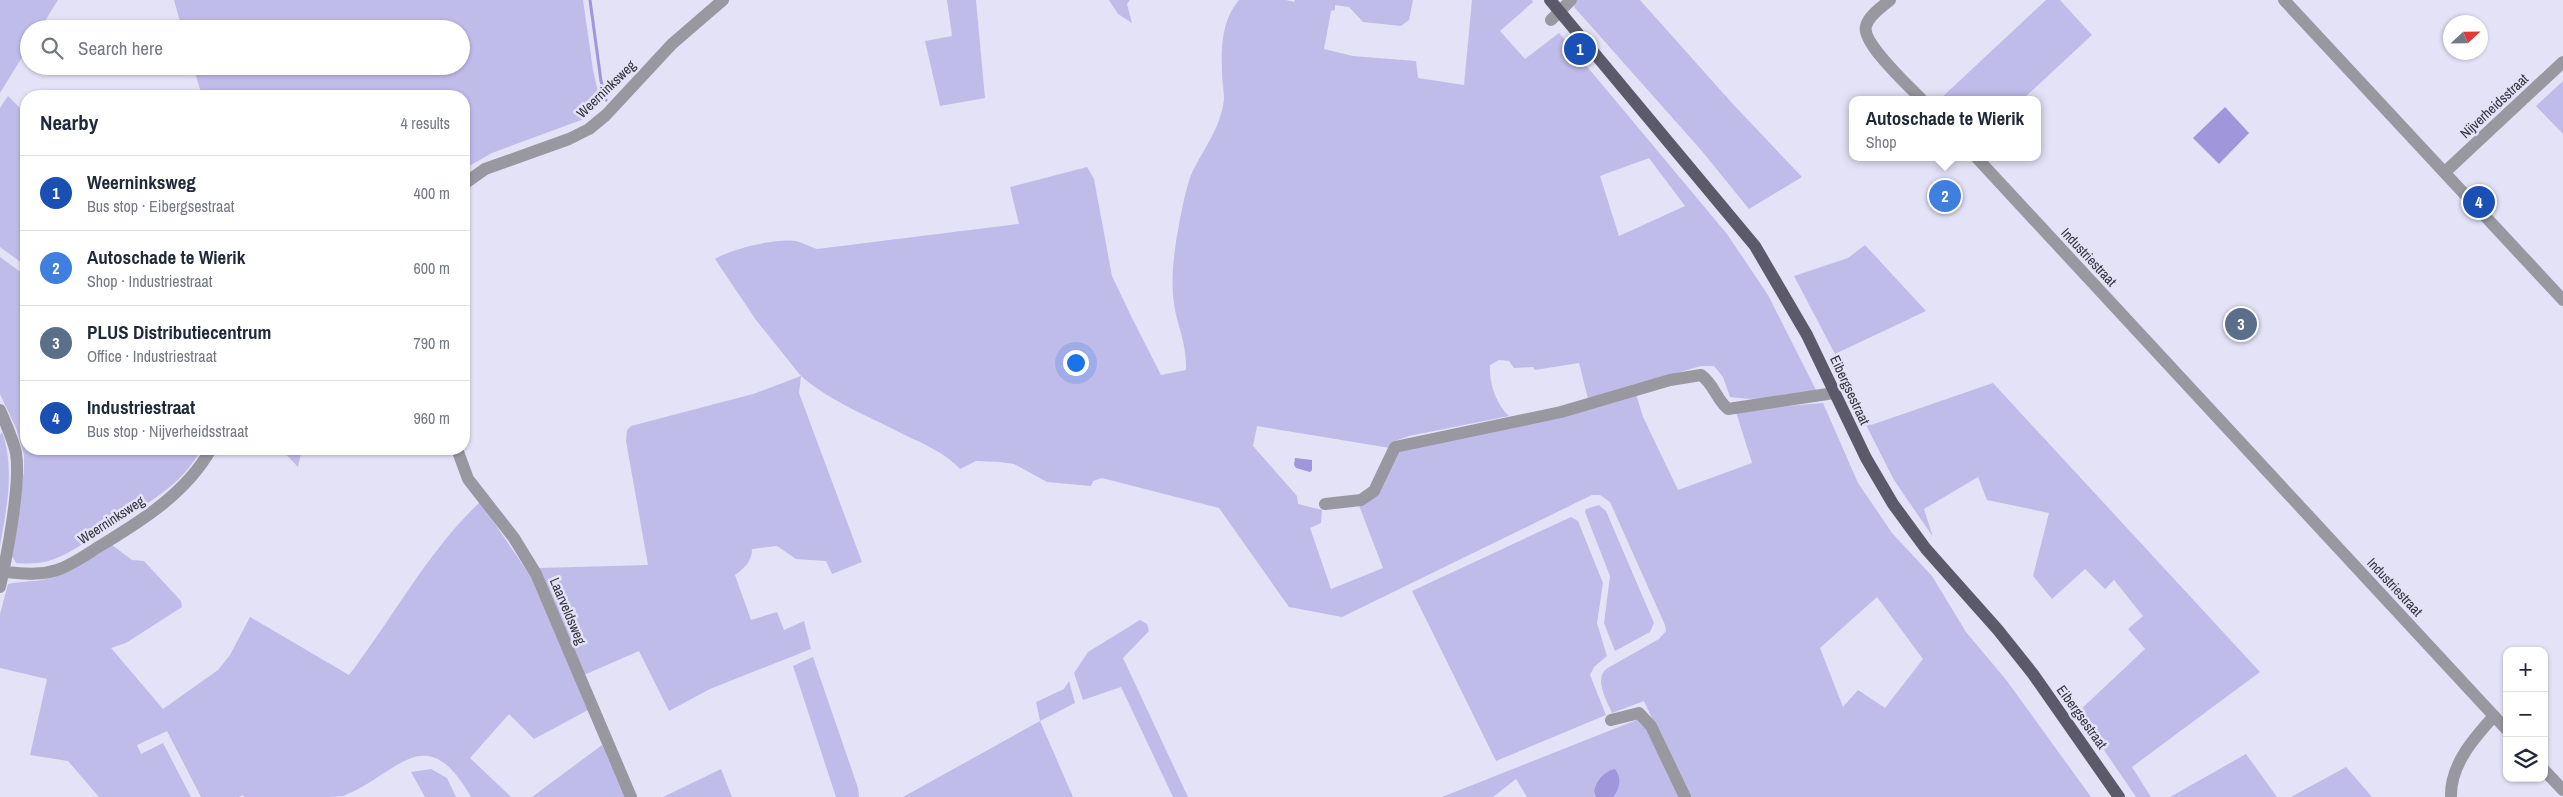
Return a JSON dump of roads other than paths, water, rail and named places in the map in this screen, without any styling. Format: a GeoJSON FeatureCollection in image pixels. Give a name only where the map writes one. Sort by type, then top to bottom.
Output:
{"type":"FeatureCollection","features":[{"type":"Feature","properties":{"kind":"main road","name":"Eibergsestraat"},"geometry":{"type":"LineString","coordinates":[[1550,0],[1555,16],[1755,246],[1807,335],[1866,458],[1893,504],[1926,549],[1998,630],[2033,674],[2119,797]]}},
{"type":"Feature","properties":{"kind":"street","name":"Weerninksweg"},"geometry":{"type":"LineString","coordinates":[[470,180],[485,169],[569,139],[589,129],[606,115],[672,44],[723,0]]}},
{"type":"Feature","properties":{"kind":"street"},"geometry":{"type":"LineString","coordinates":[[1555,16],[1571,0]]}},
{"type":"Feature","properties":{"kind":"street"},"geometry":{"type":"LineString","coordinates":[[1890,0],[1871,18],[1866,26],[1866,34],[1872,46],[1918,96]]}},
{"type":"Feature","properties":{"kind":"street"},"geometry":{"type":"LineString","coordinates":[[2284,0],[2563,300]]}},
{"type":"Feature","properties":{"kind":"street","name":"Nijverheidsstraat"},"geometry":{"type":"LineString","coordinates":[[2445,172],[2563,62]]}},
{"type":"Feature","properties":{"kind":"street","name":"Industriestraat"},"geometry":{"type":"LineString","coordinates":[[1980,161],[2503,726]]}},
{"type":"Feature","properties":{"kind":"street"},"geometry":{"type":"LineString","coordinates":[[1325,504],[1361,500],[1374,491],[1395,447],[1561,412],[1670,380],[1701,375],[1710,381],[1723,404],[1728,409],[1834,393]]}},
{"type":"Feature","properties":{"kind":"street"},"geometry":{"type":"LineString","coordinates":[[0,410],[16,453],[16,468],[4,572],[0,587]]}},
{"type":"Feature","properties":{"kind":"street","name":"Weerninksweg"},"geometry":{"type":"LineString","coordinates":[[4,572],[35,575],[58,570],[76,560],[123,532],[174,495],[191,480],[207,455]]}},
{"type":"Feature","properties":{"kind":"street","name":"Laarveldsweg"},"geometry":{"type":"LineString","coordinates":[[459,455],[468,479],[514,538],[536,574],[631,797]]}},
{"type":"Feature","properties":{"kind":"street"},"geometry":{"type":"LineString","coordinates":[[1611,720],[1639,713],[1651,726],[1685,797]]}},
{"type":"Feature","properties":{"kind":"street"},"geometry":{"type":"LineString","coordinates":[[2451,797],[2454,774],[2461,760],[2479,732],[2494,716]]}},
{"type":"Feature","properties":{"kind":"street"},"geometry":{"type":"LineString","coordinates":[[2548,774],[2563,790]]}},
{"type":"Feature","properties":{"kind":"waterway"},"geometry":{"type":"LineString","coordinates":[[590,0],[601,81],[606,100]]}},
{"type":"Feature","properties":{"kind":"place","name":"Weerninksweg"},"geometry":{"type":"Point","coordinates":[1580,49]}},
{"type":"Feature","properties":{"kind":"place","name":"Autoschade te Wierik"},"geometry":{"type":"Point","coordinates":[1945,196]}},
{"type":"Feature","properties":{"kind":"place","name":"Industriestraat"},"geometry":{"type":"Point","coordinates":[2479,202]}},
{"type":"Feature","properties":{"kind":"place","name":"PLUS Distributiecentrum"},"geometry":{"type":"Point","coordinates":[2241,324]}}]}
